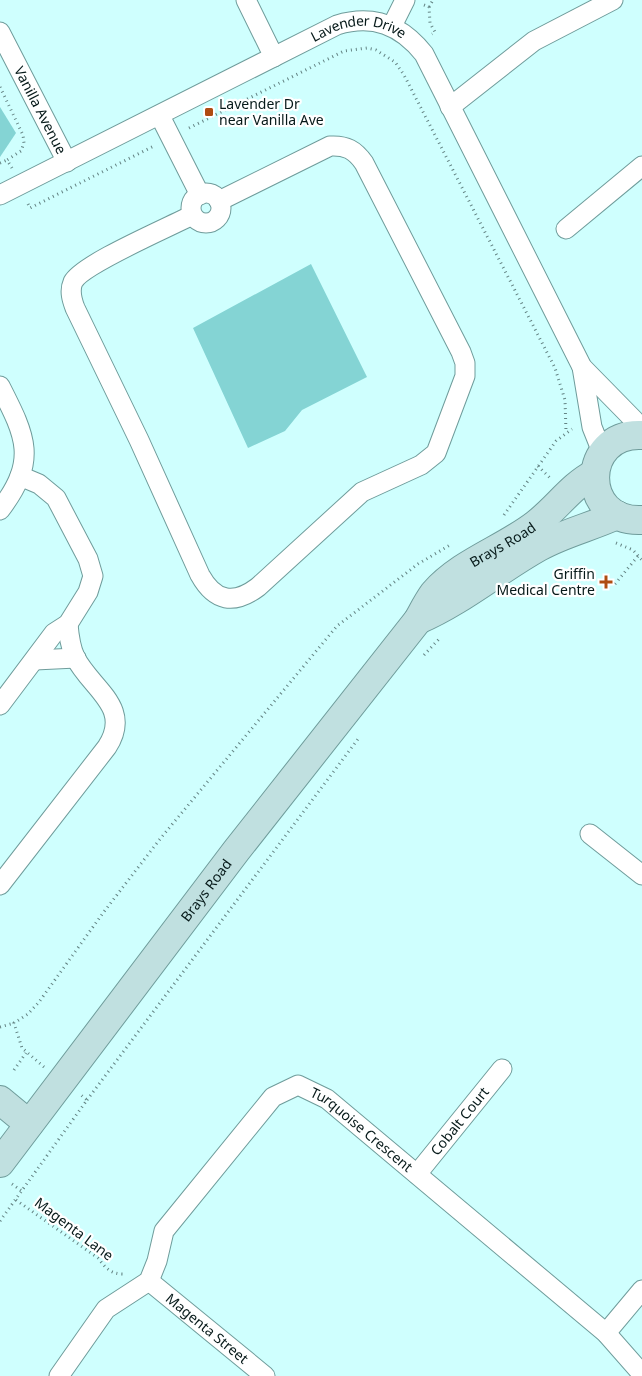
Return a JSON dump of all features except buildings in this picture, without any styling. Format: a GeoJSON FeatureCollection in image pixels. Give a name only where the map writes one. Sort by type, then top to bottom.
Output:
{"type":"FeatureCollection","features":[{"type":"Feature","properties":{"kind":"main road","name":"Brays Road"},"geometry":{"type":"LineString","coordinates":[[6,1174],[29,1124],[236,851],[418,620],[433,594],[447,581],[483,556],[521,535],[553,510],[598,463],[613,442],[626,436],[641,435]]}},
{"type":"Feature","properties":{"kind":"main road"},"geometry":{"type":"LineString","coordinates":[[598,463],[600,498],[633,523]]}},
{"type":"Feature","properties":{"kind":"main road","name":"Brays Road"},"geometry":{"type":"LineString","coordinates":[[418,620],[444,609],[483,581],[555,538],[633,523]]}},
{"type":"Feature","properties":{"kind":"main road"},"geometry":{"type":"LineString","coordinates":[[0,1100],[29,1124]]}},
{"type":"Feature","properties":{"kind":"street"},"geometry":{"type":"LineString","coordinates":[[246,0],[274,57]]}},
{"type":"Feature","properties":{"kind":"street"},"geometry":{"type":"LineString","coordinates":[[450,107],[534,41],[613,0]]}},
{"type":"Feature","properties":{"kind":"street"},"geometry":{"type":"LineString","coordinates":[[392,26],[414,2]]}},
{"type":"Feature","properties":{"kind":"street","name":"Lavender Drive"},"geometry":{"type":"LineString","coordinates":[[0,195],[160,116],[337,25],[350,21],[373,21],[392,26],[410,38],[424,54],[582,367],[598,463]]}},
{"type":"Feature","properties":{"kind":"street","name":"Vanilla Avenue"},"geometry":{"type":"LineString","coordinates":[[0,32],[67,162]]}},
{"type":"Feature","properties":{"kind":"street"},"geometry":{"type":"LineString","coordinates":[[160,116],[200,195]]}},
{"type":"Feature","properties":{"kind":"street"},"geometry":{"type":"LineString","coordinates":[[192,215],[88,268],[74,281],[71,292],[75,308],[139,440],[200,575],[214,593],[232,599],[245,596],[258,586],[362,492],[421,465],[431,458],[442,442],[463,383],[466,368],[457,344],[364,163],[355,152],[343,146],[330,146],[219,201]]}},
{"type":"Feature","properties":{"kind":"street"},"geometry":{"type":"LineString","coordinates":[[566,229],[642,166]]}},
{"type":"Feature","properties":{"kind":"street"},"geometry":{"type":"LineString","coordinates":[[200,195],[213,195],[219,201],[220,215],[213,222],[199,222],[192,215],[191,205],[200,195]]}},
{"type":"Feature","properties":{"kind":"street","name":"Lavender Drive"},"geometry":{"type":"LineString","coordinates":[[582,367],[634,420],[641,435]]}},
{"type":"Feature","properties":{"kind":"street"},"geometry":{"type":"LineString","coordinates":[[0,386],[16,418],[24,442],[20,476],[0,510]]}},
{"type":"Feature","properties":{"kind":"street"},"geometry":{"type":"LineString","coordinates":[[0,705],[54,633],[68,624],[88,592],[93,576],[91,568],[56,498],[39,484],[20,476]]}},
{"type":"Feature","properties":{"kind":"street"},"geometry":{"type":"LineString","coordinates":[[0,885],[107,747],[115,732],[116,724],[113,708],[76,658],[70,646],[68,624]]}},
{"type":"Feature","properties":{"kind":"street"},"geometry":{"type":"LineString","coordinates":[[35,660],[76,658]]}},
{"type":"Feature","properties":{"kind":"street"},"geometry":{"type":"LineString","coordinates":[[590,834],[642,875]]}},
{"type":"Feature","properties":{"kind":"street","name":"Cobalt Court"},"geometry":{"type":"LineString","coordinates":[[416,1174],[502,1069]]}},
{"type":"Feature","properties":{"kind":"street","name":"Turquoise Crescent"},"geometry":{"type":"LineString","coordinates":[[149,1281],[157,1261],[164,1231],[272,1097],[298,1086],[327,1099],[606,1333],[642,1374]]}},
{"type":"Feature","properties":{"kind":"street"},"geometry":{"type":"LineString","coordinates":[[60,1376],[106,1310],[149,1281]]}},
{"type":"Feature","properties":{"kind":"street","name":"Magenta Street"},"geometry":{"type":"LineString","coordinates":[[149,1281],[265,1376]]}},
{"type":"Feature","properties":{"kind":"street"},"geometry":{"type":"LineString","coordinates":[[606,1333],[642,1290]]}},
{"type":"Feature","properties":{"kind":"path"},"geometry":{"type":"LineString","coordinates":[[430,35],[435,32],[430,23],[429,7],[433,0]]}},
{"type":"Feature","properties":{"kind":"path"},"geometry":{"type":"LineString","coordinates":[[414,2],[429,7]]}},
{"type":"Feature","properties":{"kind":"path"},"geometry":{"type":"LineString","coordinates":[[183,131],[344,51],[367,48],[376,50],[396,62],[555,368],[564,400],[566,432]]}},
{"type":"Feature","properties":{"kind":"path"},"geometry":{"type":"LineString","coordinates":[[396,62],[402,56]]}},
{"type":"Feature","properties":{"kind":"path"},"geometry":{"type":"LineString","coordinates":[[0,87],[24,139],[21,151],[0,163]]}},
{"type":"Feature","properties":{"kind":"path"},"geometry":{"type":"LineString","coordinates":[[26,199],[30,208],[157,144]]}},
{"type":"Feature","properties":{"kind":"path"},"geometry":{"type":"LineString","coordinates":[[7,160],[13,171]]}},
{"type":"Feature","properties":{"kind":"path"},"geometry":{"type":"LineString","coordinates":[[498,520],[510,508],[556,441],[566,432],[581,426]]}},
{"type":"Feature","properties":{"kind":"path"},"geometry":{"type":"LineString","coordinates":[[0,1027],[14,1023],[28,1014],[39,1002],[103,913],[160,839],[336,626],[418,564],[459,541]]}},
{"type":"Feature","properties":{"kind":"path"},"geometry":{"type":"LineString","coordinates":[[609,542],[625,546],[642,560]]}},
{"type":"Feature","properties":{"kind":"path"},"geometry":{"type":"LineString","coordinates":[[615,584],[638,556]]}},
{"type":"Feature","properties":{"kind":"path"},"geometry":{"type":"LineString","coordinates":[[420,660],[446,633]]}},
{"type":"Feature","properties":{"kind":"path"},"geometry":{"type":"LineString","coordinates":[[0,1221],[87,1100],[358,738]]}},
{"type":"Feature","properties":{"kind":"path"},"geometry":{"type":"LineString","coordinates":[[14,1023],[26,1053],[36,1061]]}},
{"type":"Feature","properties":{"kind":"path"},"geometry":{"type":"LineString","coordinates":[[14,1070],[26,1053]]}},
{"type":"Feature","properties":{"kind":"path"},"geometry":{"type":"LineString","coordinates":[[80,1094],[87,1100]]}},
{"type":"Feature","properties":{"kind":"path"},"geometry":{"type":"LineString","coordinates":[[6,1174],[22,1191]]}},
{"type":"Feature","properties":{"kind":"path","name":"Magenta Lane"},"geometry":{"type":"LineString","coordinates":[[16,1200],[98,1258],[107,1269],[116,1274],[126,1274],[149,1281]]}},
{"type":"Feature","properties":{"kind":"shaded area"},"geometry":{"type":"Polygon","coordinates":[[[0,107],[16,133],[0,157],[0,107]]]}},
{"type":"Feature","properties":{"kind":"shaded area"},"geometry":{"type":"Polygon","coordinates":[[[311,264],[367,377],[302,410],[285,431],[248,448],[193,328],[311,264]]]}},
{"type":"Feature","properties":{"kind":"place","name":"Lavender Dr near Vanilla Ave"},"geometry":{"type":"Point","coordinates":[209,112]}},
{"type":"Feature","properties":{"kind":"place","name":"Griffin Medical Centre"},"geometry":{"type":"Point","coordinates":[606,582]}}]}
